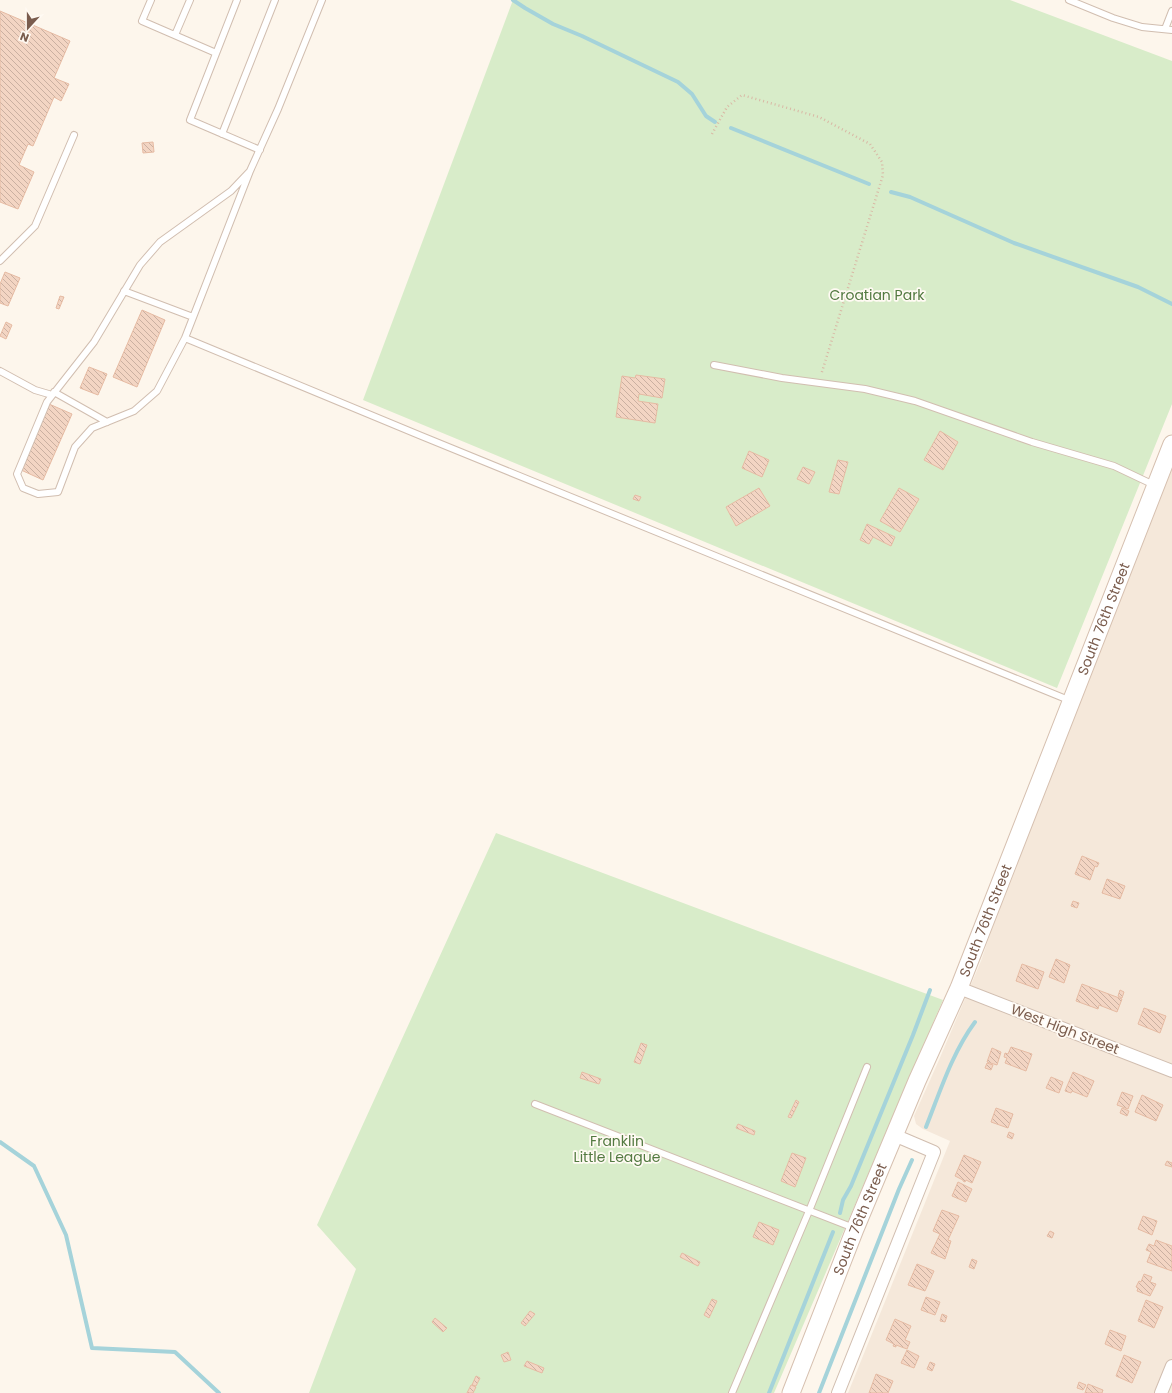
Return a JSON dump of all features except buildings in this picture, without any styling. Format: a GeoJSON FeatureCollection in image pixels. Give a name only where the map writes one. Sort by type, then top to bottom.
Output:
{"type":"FeatureCollection","features":[{"type":"Feature","properties":{"kind":"main road","name":"South 76th Street"},"geometry":{"type":"LineString","coordinates":[[791,1393],[855,1229],[917,1081],[959,988],[1172,444]]}},
{"type":"Feature","properties":{"kind":"street","name":"West High Street"},"geometry":{"type":"LineString","coordinates":[[959,988],[1172,1071]]}},
{"type":"Feature","properties":{"kind":"street"},"geometry":{"type":"LineString","coordinates":[[838,1393],[934,1152],[894,1135]]}},
{"type":"Feature","properties":{"kind":"street"},"geometry":{"type":"LineString","coordinates":[[1161,1393],[1172,1366]]}},
{"type":"Feature","properties":{"kind":"lane"},"geometry":{"type":"LineString","coordinates":[[151,0],[142,21],[216,53]]}},
{"type":"Feature","properties":{"kind":"lane"},"geometry":{"type":"LineString","coordinates":[[175,35],[190,0]]}},
{"type":"Feature","properties":{"kind":"lane"},"geometry":{"type":"LineString","coordinates":[[237,0],[190,120],[260,150]]}},
{"type":"Feature","properties":{"kind":"lane"},"geometry":{"type":"LineString","coordinates":[[222,134],[275,0]]}},
{"type":"Feature","properties":{"kind":"lane"},"geometry":{"type":"LineString","coordinates":[[250,171],[231,191],[160,242],[140,265],[94,342],[47,402],[17,474],[23,488],[38,494],[58,492],[75,447],[92,428],[134,411],[157,391],[185,338],[250,171],[278,109],[322,0]]}},
{"type":"Feature","properties":{"kind":"lane"},"geometry":{"type":"LineString","coordinates":[[1069,0],[1113,18],[1142,27],[1172,30]]}},
{"type":"Feature","properties":{"kind":"lane"},"geometry":{"type":"LineString","coordinates":[[1165,29],[1172,11]]}},
{"type":"Feature","properties":{"kind":"lane"},"geometry":{"type":"LineString","coordinates":[[0,260],[35,226],[74,135]]}},
{"type":"Feature","properties":{"kind":"lane"},"geometry":{"type":"LineString","coordinates":[[124,292],[193,317]]}},
{"type":"Feature","properties":{"kind":"lane"},"geometry":{"type":"LineString","coordinates":[[185,338],[1071,701]]}},
{"type":"Feature","properties":{"kind":"lane"},"geometry":{"type":"LineString","coordinates":[[714,365],[782,378],[866,389],[915,401],[1032,442],[1114,466],[1156,486]]}},
{"type":"Feature","properties":{"kind":"lane"},"geometry":{"type":"LineString","coordinates":[[0,371],[35,390],[53,393],[107,422]]}},
{"type":"Feature","properties":{"kind":"lane"},"geometry":{"type":"LineString","coordinates":[[732,1393],[809,1211],[867,1067]]}},
{"type":"Feature","properties":{"kind":"lane"},"geometry":{"type":"LineString","coordinates":[[535,1104],[855,1229]]}},
{"type":"Feature","properties":{"kind":"path"},"geometry":{"type":"LineString","coordinates":[[712,134],[727,107],[742,94],[819,117],[870,144],[882,162],[883,175],[819,383]]}},
{"type":"Feature","properties":{"kind":"shaded area"},"geometry":{"type":"Polygon","coordinates":[[[1172,469],[1172,1393],[848,1393],[950,1141],[923,1129],[916,1124],[914,1116],[981,961],[1016,857],[1172,469]]]}},
{"type":"Feature","properties":{"kind":"green space","name":"Croatian Park"},"geometry":{"type":"Polygon","coordinates":[[[513,0],[1010,0],[1172,61],[1172,404],[1057,688],[363,400],[513,0]]]}},
{"type":"Feature","properties":{"kind":"green space","name":"Franklin Little League"},"geometry":{"type":"Polygon","coordinates":[[[496,833],[943,1000],[774,1393],[309,1393],[356,1269],[317,1225],[496,833]]]}},
{"type":"Feature","properties":{"kind":"waterway"},"geometry":{"type":"LineString","coordinates":[[513,0],[553,24],[582,36],[678,82],[692,94],[706,116],[715,122]]}},
{"type":"Feature","properties":{"kind":"waterway"},"geometry":{"type":"LineString","coordinates":[[731,128],[869,184]]}},
{"type":"Feature","properties":{"kind":"waterway"},"geometry":{"type":"LineString","coordinates":[[891,192],[910,197],[1014,243],[1138,287],[1172,304]]}},
{"type":"Feature","properties":{"kind":"waterway"},"geometry":{"type":"LineString","coordinates":[[840,1213],[843,1200],[851,1186],[930,990]]}},
{"type":"Feature","properties":{"kind":"waterway"},"geometry":{"type":"LineString","coordinates":[[926,1127],[953,1060],[975,1022]]}},
{"type":"Feature","properties":{"kind":"waterway"},"geometry":{"type":"LineString","coordinates":[[0,1142],[34,1166],[66,1235],[92,1348],[175,1352],[219,1393]]}},
{"type":"Feature","properties":{"kind":"waterway"},"geometry":{"type":"LineString","coordinates":[[819,1393],[899,1189],[912,1160]]}},
{"type":"Feature","properties":{"kind":"waterway"},"geometry":{"type":"LineString","coordinates":[[769,1393],[833,1232]]}}]}
